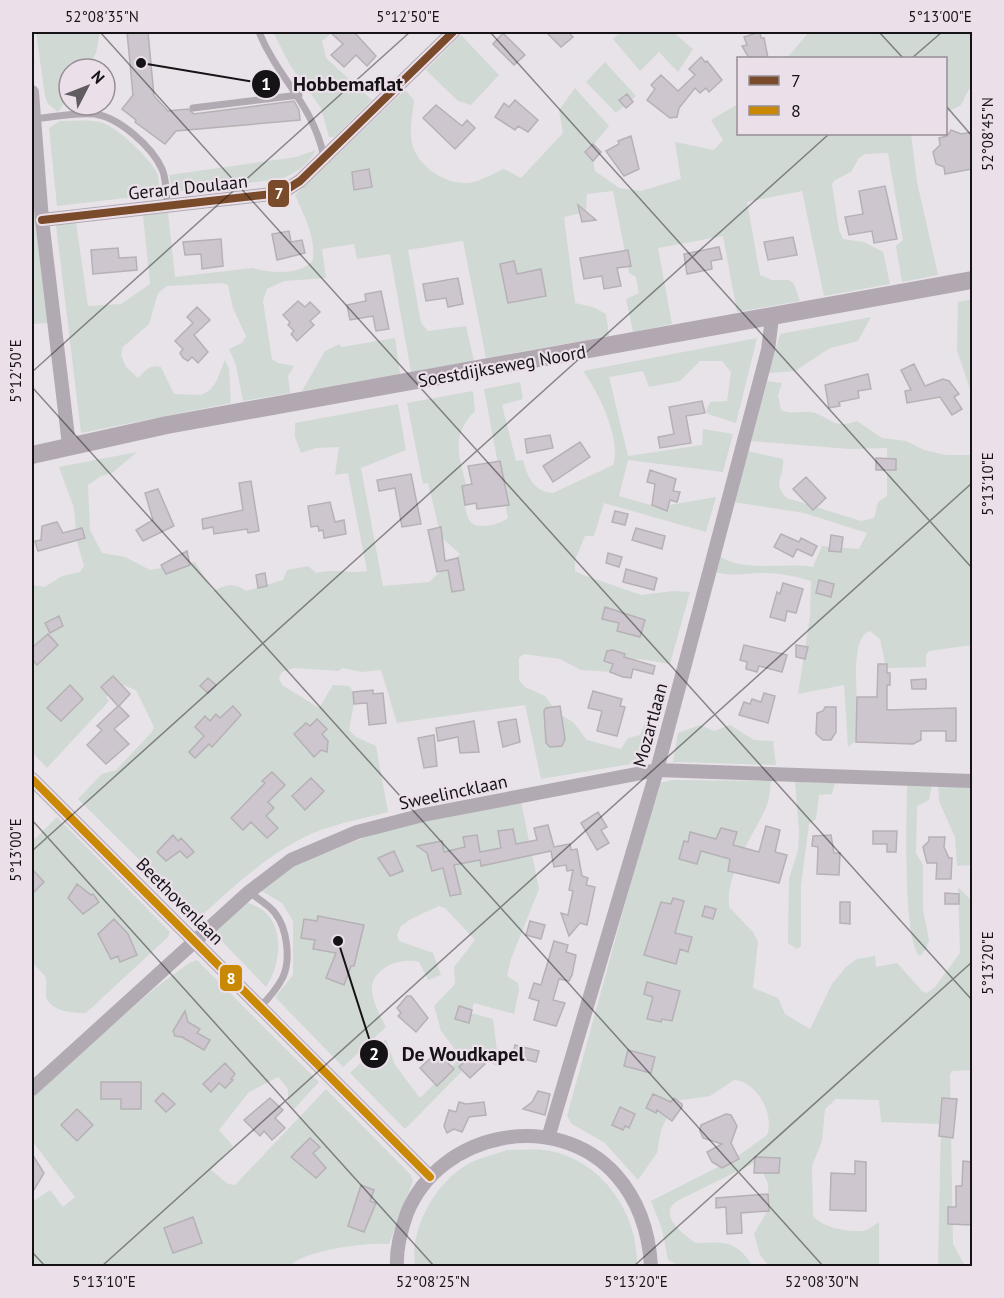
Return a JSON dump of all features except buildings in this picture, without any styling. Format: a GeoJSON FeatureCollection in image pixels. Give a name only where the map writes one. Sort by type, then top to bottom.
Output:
{"type":"FeatureCollection","features":[{"type":"Feature","properties":{"kind":"main road","name":"Soestdijkseweg Noord"},"geometry":{"type":"LineString","coordinates":[[32,455],[167,425],[772,318],[972,280]]}},
{"type":"Feature","properties":{"kind":"street","name":"Gerard Doulaan"},"geometry":{"type":"LineString","coordinates":[[42,220],[281,193],[300,181],[453,32]]}},
{"type":"Feature","properties":{"kind":"street"},"geometry":{"type":"LineString","coordinates":[[32,92],[42,220],[69,445]]}},
{"type":"Feature","properties":{"kind":"street","name":"Mozartlaan"},"geometry":{"type":"LineString","coordinates":[[548,1138],[657,770],[768,350],[772,318]]}},
{"type":"Feature","properties":{"kind":"street","name":"Sweelincklaan"},"geometry":{"type":"LineString","coordinates":[[32,1089],[197,942],[249,892],[291,860],[357,832],[423,815],[657,770],[972,781]]}},
{"type":"Feature","properties":{"kind":"street","name":"Beethovenlaan"},"geometry":{"type":"LineString","coordinates":[[32,779],[430,1177]]}},
{"type":"Feature","properties":{"kind":"street"},"geometry":{"type":"LineString","coordinates":[[397,1266],[401,1229],[412,1201],[430,1177],[454,1156],[484,1142],[516,1136],[548,1138],[584,1151],[615,1174],[638,1205],[650,1242],[651,1266]]}},
{"type":"Feature","properties":{"kind":"lane"},"geometry":{"type":"LineString","coordinates":[[259,32],[266,49],[299,95],[319,133],[324,157]]}},
{"type":"Feature","properties":{"kind":"lane"},"geometry":{"type":"LineString","coordinates":[[193,108],[299,95]]}},
{"type":"Feature","properties":{"kind":"lane"},"geometry":{"type":"LineString","coordinates":[[35,119],[96,114],[111,119],[136,138],[156,159],[163,171],[167,206]]}},
{"type":"Feature","properties":{"kind":"lane"},"geometry":{"type":"LineString","coordinates":[[249,892],[274,911],[283,925],[286,943],[284,975],[273,993],[260,1007]]}},
{"type":"Feature","properties":{"kind":"shaded area"},"geometry":{"type":"Polygon","coordinates":[[[36,32],[100,32],[94,57],[57,57],[57,111],[48,104],[36,32]]]}},
{"type":"Feature","properties":{"kind":"shaded area"},"geometry":{"type":"Polygon","coordinates":[[[273,32],[333,32],[322,41],[326,58],[372,100],[334,137],[329,137],[321,108],[290,65],[273,32]]]}},
{"type":"Feature","properties":{"kind":"shaded area"},"geometry":{"type":"Polygon","coordinates":[[[620,32],[673,32],[693,49],[678,72],[659,52],[640,71],[613,39],[620,32]]]}},
{"type":"Feature","properties":{"kind":"shaded area"},"geometry":{"type":"Polygon","coordinates":[[[809,32],[972,32],[972,89],[969,89],[961,105],[947,112],[947,57],[788,57],[809,32]]]}},
{"type":"Feature","properties":{"kind":"shaded area"},"geometry":{"type":"Polygon","coordinates":[[[461,35],[499,75],[471,105],[458,101],[426,70],[461,35]]]}},
{"type":"Feature","properties":{"kind":"shaded area"},"geometry":{"type":"Polygon","coordinates":[[[605,62],[636,96],[616,113],[586,82],[605,62]]]}},
{"type":"Feature","properties":{"kind":"shaded area"},"geometry":{"type":"Polygon","coordinates":[[[575,88],[609,126],[591,148],[595,171],[619,188],[641,191],[681,179],[675,142],[714,150],[723,140],[711,120],[737,105],[737,135],[911,135],[917,182],[938,275],[902,282],[896,246],[903,240],[888,153],[865,154],[859,158],[851,172],[832,184],[839,230],[843,239],[864,242],[883,252],[890,284],[824,296],[802,191],[747,202],[760,275],[772,280],[789,280],[794,284],[800,301],[737,312],[723,236],[658,248],[672,324],[633,332],[626,299],[639,293],[636,277],[629,273],[613,191],[587,194],[586,212],[564,217],[575,303],[593,307],[606,314],[609,336],[486,358],[463,241],[408,250],[421,323],[428,331],[466,326],[474,361],[411,372],[390,254],[357,259],[354,244],[322,249],[326,278],[284,281],[267,289],[263,301],[272,359],[278,363],[294,366],[288,376],[290,393],[243,401],[236,365],[229,349],[242,343],[246,336],[233,308],[228,285],[223,283],[167,286],[158,293],[149,324],[123,347],[121,355],[126,367],[138,378],[151,367],[161,367],[174,394],[201,395],[210,390],[216,382],[225,360],[229,369],[231,403],[81,433],[56,225],[76,223],[88,306],[121,304],[150,284],[143,215],[168,213],[175,277],[252,268],[275,272],[293,271],[301,269],[313,260],[313,243],[295,195],[405,90],[414,100],[411,138],[415,152],[420,160],[436,174],[454,182],[478,181],[504,169],[521,178],[563,133],[559,110],[575,88]]]}},
{"type":"Feature","properties":{"kind":"shaded area"},"geometry":{"type":"Polygon","coordinates":[[[60,121],[98,122],[117,131],[155,169],[160,194],[57,206],[49,128],[60,121]]]}},
{"type":"Feature","properties":{"kind":"shaded area"},"geometry":{"type":"Polygon","coordinates":[[[316,150],[301,168],[280,179],[173,192],[169,175],[296,157],[316,150]]]}},
{"type":"Feature","properties":{"kind":"shaded area"},"geometry":{"type":"Polygon","coordinates":[[[32,159],[49,323],[32,324],[32,159]]]}},
{"type":"Feature","properties":{"kind":"shaded area"},"geometry":{"type":"Polygon","coordinates":[[[972,299],[972,395],[957,351],[958,302],[972,299]]]}},
{"type":"Feature","properties":{"kind":"shaded area"},"geometry":{"type":"Polygon","coordinates":[[[871,317],[858,341],[830,348],[795,371],[769,373],[780,334],[871,317]]]}},
{"type":"Feature","properties":{"kind":"shaded area"},"geometry":{"type":"Polygon","coordinates":[[[395,338],[400,374],[302,391],[325,351],[339,344],[342,347],[395,338]]]}},
{"type":"Feature","properties":{"kind":"shaded area"},"geometry":{"type":"Polygon","coordinates":[[[757,338],[736,423],[708,414],[706,411],[710,402],[727,401],[731,372],[722,361],[700,361],[680,381],[649,387],[643,371],[609,377],[628,456],[702,445],[703,429],[733,434],[723,472],[628,460],[619,496],[658,507],[716,497],[706,532],[604,503],[594,536],[585,536],[575,560],[575,571],[641,595],[673,591],[690,592],[670,664],[640,659],[614,659],[612,672],[581,670],[560,659],[524,654],[519,658],[519,680],[525,687],[545,696],[557,713],[573,722],[587,740],[621,749],[628,738],[640,735],[645,724],[654,724],[643,762],[541,779],[525,705],[397,723],[381,670],[362,672],[343,668],[338,671],[294,668],[282,672],[279,678],[282,685],[319,708],[333,685],[350,686],[355,698],[349,730],[356,737],[376,746],[388,812],[321,830],[304,837],[272,856],[201,916],[196,916],[78,799],[102,774],[116,770],[152,732],[154,727],[136,690],[120,684],[106,697],[109,701],[47,768],[32,752],[32,585],[45,587],[62,576],[80,572],[84,566],[77,542],[74,508],[59,467],[137,452],[112,473],[101,476],[88,485],[90,530],[102,553],[125,557],[150,570],[195,562],[213,591],[230,585],[238,586],[246,591],[283,580],[287,570],[308,566],[316,573],[367,571],[348,473],[335,475],[339,447],[316,448],[301,453],[295,437],[295,423],[398,404],[406,450],[361,468],[383,586],[429,582],[460,554],[441,537],[428,483],[423,484],[407,403],[473,391],[475,411],[462,430],[459,440],[460,459],[468,493],[464,496],[465,506],[468,518],[473,524],[489,526],[508,518],[484,389],[520,382],[523,399],[502,405],[516,461],[523,460],[529,477],[536,486],[553,493],[613,465],[614,443],[607,416],[583,371],[757,338]]]}},
{"type":"Feature","properties":{"kind":"shaded area"},"geometry":{"type":"Polygon","coordinates":[[[767,381],[782,383],[778,395],[781,410],[785,412],[811,412],[839,424],[857,421],[882,438],[906,441],[924,450],[946,455],[972,455],[972,645],[929,651],[926,655],[926,667],[886,668],[880,639],[870,631],[863,637],[858,647],[856,679],[858,739],[848,747],[844,685],[798,694],[810,616],[811,581],[775,574],[734,575],[715,572],[719,556],[729,561],[752,566],[813,567],[822,546],[859,549],[867,533],[804,513],[734,502],[748,451],[783,459],[779,484],[782,493],[787,498],[861,521],[874,518],[878,502],[887,496],[887,448],[850,449],[751,441],[767,381]]]}},
{"type":"Feature","properties":{"kind":"shaded area"},"geometry":{"type":"Polygon","coordinates":[[[700,725],[714,731],[730,725],[754,740],[773,741],[776,765],[673,762],[678,733],[700,725]]]}},
{"type":"Feature","properties":{"kind":"shaded area"},"geometry":{"type":"Polygon","coordinates":[[[673,780],[771,781],[767,805],[736,867],[729,893],[729,907],[753,932],[758,942],[753,988],[778,998],[785,1014],[810,1029],[832,984],[846,967],[857,959],[875,956],[876,967],[897,963],[922,991],[927,993],[935,987],[960,953],[958,887],[972,901],[972,1070],[952,1071],[950,1075],[953,1244],[965,1266],[938,1266],[941,1124],[881,1122],[879,1100],[836,1099],[825,1109],[822,1141],[812,1166],[813,1216],[823,1224],[850,1231],[869,1229],[879,1222],[879,1266],[769,1266],[760,1255],[754,1234],[769,1208],[768,1184],[758,1161],[677,1201],[670,1212],[674,1224],[696,1243],[729,1244],[741,1251],[753,1266],[678,1265],[668,1260],[662,1229],[651,1201],[734,1159],[767,1135],[768,1118],[762,1100],[750,1086],[742,1082],[734,1080],[710,1096],[675,1101],[661,1130],[657,1153],[638,1180],[605,1143],[572,1124],[567,1116],[658,783],[673,780]]]}},
{"type":"Feature","properties":{"kind":"shaded area"},"geometry":{"type":"Polygon","coordinates":[[[795,782],[835,783],[832,794],[819,795],[816,819],[809,824],[801,886],[801,946],[797,949],[788,943],[789,878],[798,851],[799,831],[795,782]]]}},
{"type":"Feature","properties":{"kind":"shaded area"},"geometry":{"type":"Polygon","coordinates":[[[907,784],[932,784],[929,800],[917,806],[916,853],[923,865],[923,909],[929,940],[920,956],[914,946],[908,903],[907,784]]]}},
{"type":"Feature","properties":{"kind":"shaded area"},"geometry":{"type":"Polygon","coordinates":[[[938,784],[972,785],[972,865],[957,866],[955,837],[939,801],[938,784]]]}},
{"type":"Feature","properties":{"kind":"shaded area"},"geometry":{"type":"Polygon","coordinates":[[[521,802],[539,889],[511,959],[507,976],[518,983],[519,990],[514,1014],[474,1003],[471,1013],[493,1019],[499,1067],[477,1056],[405,1129],[350,1073],[386,1039],[395,1065],[420,1098],[461,1057],[441,1031],[434,1006],[455,984],[454,967],[475,940],[445,908],[439,906],[401,926],[397,935],[399,941],[433,953],[441,975],[428,980],[419,962],[413,961],[398,962],[378,973],[374,979],[372,991],[376,1007],[386,1027],[343,1067],[275,997],[293,975],[293,921],[282,903],[260,890],[289,867],[389,828],[521,802]]]}},
{"type":"Feature","properties":{"kind":"shaded area"},"geometry":{"type":"Polygon","coordinates":[[[57,817],[170,932],[168,937],[86,1013],[63,1011],[52,1005],[46,996],[45,976],[32,962],[32,842],[57,817]]]}},
{"type":"Feature","properties":{"kind":"shaded area"},"geometry":{"type":"Polygon","coordinates":[[[246,902],[265,912],[273,922],[276,931],[277,961],[266,987],[213,932],[246,902]]]}},
{"type":"Feature","properties":{"kind":"shaded area"},"geometry":{"type":"Polygon","coordinates":[[[197,960],[319,1082],[294,1109],[288,1103],[288,1089],[278,1077],[249,1092],[219,1130],[233,1146],[211,1170],[228,1184],[235,1185],[326,1089],[410,1174],[413,1181],[389,1244],[366,1244],[322,1251],[297,1260],[290,1266],[32,1266],[32,1202],[50,1190],[63,1207],[75,1197],[32,1141],[32,1096],[154,989],[189,963],[197,960]]]}},
{"type":"Feature","properties":{"kind":"shaded area"},"geometry":{"type":"Polygon","coordinates":[[[507,1150],[544,1150],[564,1155],[599,1176],[623,1208],[631,1226],[636,1246],[637,1266],[415,1266],[416,1236],[428,1206],[437,1192],[447,1180],[472,1162],[507,1150]]]}},
{"type":"Feature","properties":{"kind":"transit line","name":"7"},"geometry":{"type":"LineString","coordinates":[[42,220],[281,193],[300,181],[453,32]]}},
{"type":"Feature","properties":{"kind":"transit line","name":"8"},"geometry":{"type":"LineString","coordinates":[[32,779],[430,1177]]}},
{"type":"Feature","properties":{"kind":"place","name":"Hobbemaflat"},"geometry":{"type":"Point","coordinates":[141,63]}},
{"type":"Feature","properties":{"kind":"place","name":"De Woudkapel"},"geometry":{"type":"Point","coordinates":[338,941]}}]}
